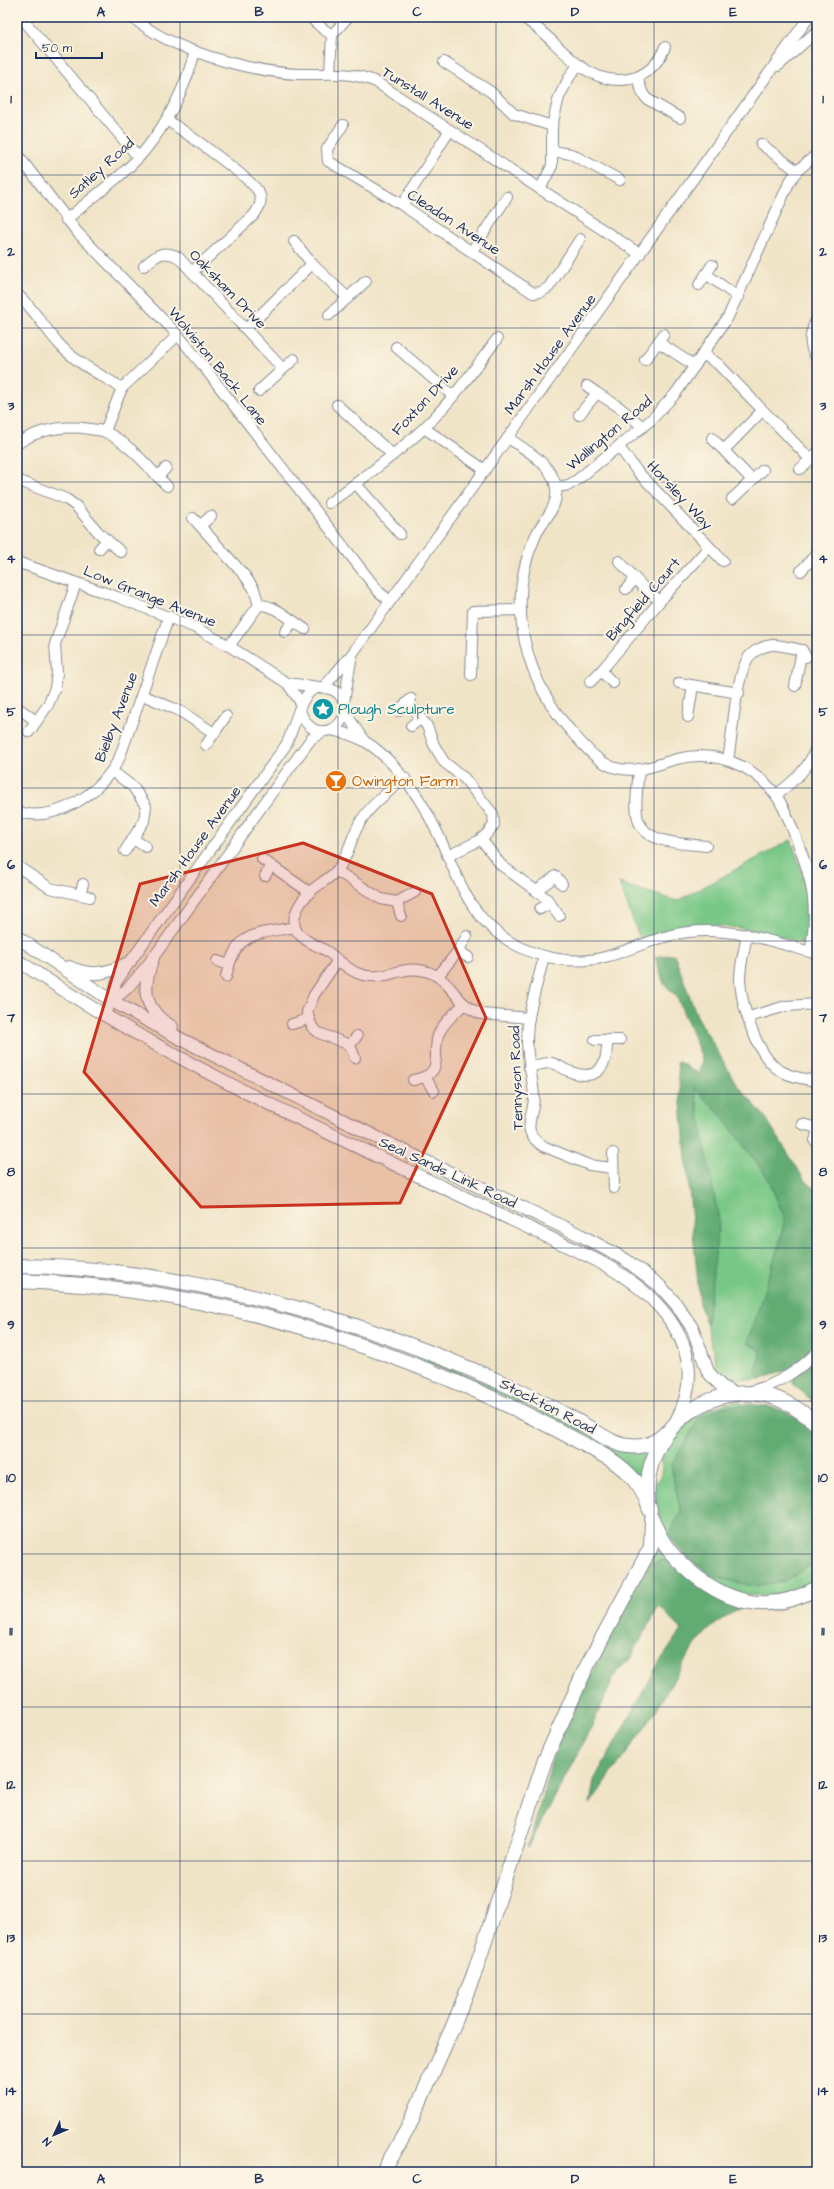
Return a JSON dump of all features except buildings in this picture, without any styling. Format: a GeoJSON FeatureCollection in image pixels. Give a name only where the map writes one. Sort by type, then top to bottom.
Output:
{"type":"FeatureCollection","features":[{"type":"Feature","properties":{"kind":"highway","name":"Stockton Road"},"geometry":{"type":"LineString","coordinates":[[17,1266],[88,1270],[206,1287],[299,1308],[417,1348],[510,1387],[623,1446],[651,1444],[703,1404],[738,1394],[765,1395],[788,1403],[817,1424]]}},
{"type":"Feature","properties":{"kind":"highway","name":"Stockton Road"},"geometry":{"type":"LineString","coordinates":[[17,1281],[82,1285],[197,1301],[297,1325],[407,1361],[522,1410],[622,1467],[642,1489],[663,1543],[671,1554],[705,1584],[739,1601],[761,1604],[812,1598],[817,1600]]}},
{"type":"Feature","properties":{"kind":"highway"},"geometry":{"type":"LineString","coordinates":[[407,1361],[417,1348]]}},
{"type":"Feature","properties":{"kind":"highway"},"geometry":{"type":"LineString","coordinates":[[383,2172],[408,2128],[454,2024],[474,1974],[545,1760],[585,1670],[650,1547],[651,1515],[648,1493],[650,1471],[654,1457],[670,1428]]}},
{"type":"Feature","properties":{"kind":"highway"},"geometry":{"type":"LineString","coordinates":[[787,1601],[817,1588]]}},
{"type":"Feature","properties":{"kind":"main road"},"geometry":{"type":"LineString","coordinates":[[17,938],[50,960],[90,974],[103,974],[130,962]]}},
{"type":"Feature","properties":{"kind":"main road"},"geometry":{"type":"LineString","coordinates":[[153,958],[146,977],[149,1003],[162,1020],[215,1055]]}},
{"type":"Feature","properties":{"kind":"main road","name":"Seal Sands Link Road"},"geometry":{"type":"LineString","coordinates":[[17,960],[104,1015],[213,1077],[594,1259],[640,1288],[667,1314],[683,1343],[687,1358],[688,1374],[686,1398],[670,1428]]}},
{"type":"Feature","properties":{"kind":"main road","name":"Seal Sands Link Road"},"geometry":{"type":"LineString","coordinates":[[50,960],[112,1001],[179,1038],[215,1055],[288,1094],[582,1236],[626,1260],[660,1286],[676,1304],[693,1329],[708,1372],[722,1387],[738,1394]]}},
{"type":"Feature","properties":{"kind":"street"},"geometry":{"type":"LineString","coordinates":[[21,17],[138,157]]}},
{"type":"Feature","properties":{"kind":"street","name":"Tunstall Avenue"},"geometry":{"type":"LineString","coordinates":[[132,17],[142,20],[174,43],[238,64],[278,72],[330,73],[361,76],[376,82],[640,254]]}},
{"type":"Feature","properties":{"kind":"street"},"geometry":{"type":"LineString","coordinates":[[310,17],[332,35]]}},
{"type":"Feature","properties":{"kind":"street"},"geometry":{"type":"LineString","coordinates":[[330,73],[332,35],[348,17]]}},
{"type":"Feature","properties":{"kind":"street"},"geometry":{"type":"LineString","coordinates":[[522,17],[545,33],[578,65],[598,76],[614,79],[637,78],[653,67],[665,47]]}},
{"type":"Feature","properties":{"kind":"street","name":"Marsh House Avenue"},"geometry":{"type":"LineString","coordinates":[[104,1015],[112,1001],[116,983],[130,962],[286,745],[292,735],[301,706],[309,691],[322,687],[352,654],[771,71],[782,52],[809,17]]}},
{"type":"Feature","properties":{"kind":"street","name":"Marsh House Avenue"},"geometry":{"type":"LineString","coordinates":[[771,71],[817,31]]}},
{"type":"Feature","properties":{"kind":"street","name":"Satley Road"},"geometry":{"type":"LineString","coordinates":[[66,220],[138,157],[167,120],[190,69],[195,51]]}},
{"type":"Feature","properties":{"kind":"street"},"geometry":{"type":"LineString","coordinates":[[444,62],[491,92],[514,114],[552,126]]}},
{"type":"Feature","properties":{"kind":"street"},"geometry":{"type":"LineString","coordinates":[[540,189],[552,166],[552,126],[559,97],[570,76],[578,65]]}},
{"type":"Feature","properties":{"kind":"street"},"geometry":{"type":"LineString","coordinates":[[637,78],[643,94],[665,104],[680,118]]}},
{"type":"Feature","properties":{"kind":"street"},"geometry":{"type":"LineString","coordinates":[[167,120],[245,178],[259,191],[260,205],[254,215],[192,272]]}},
{"type":"Feature","properties":{"kind":"street","name":"Cleadon Avenue"},"geometry":{"type":"LineString","coordinates":[[342,125],[327,149],[323,162],[402,205],[533,293],[542,292],[549,287],[580,239]]}},
{"type":"Feature","properties":{"kind":"street"},"geometry":{"type":"LineString","coordinates":[[402,205],[450,130]]}},
{"type":"Feature","properties":{"kind":"street"},"geometry":{"type":"LineString","coordinates":[[760,144],[797,171]]}},
{"type":"Feature","properties":{"kind":"street"},"geometry":{"type":"LineString","coordinates":[[552,151],[571,154],[620,180]]}},
{"type":"Feature","properties":{"kind":"street","name":"Wolviston Back Lane"},"geometry":{"type":"LineString","coordinates":[[17,154],[66,220],[178,335],[378,592],[390,601]]}},
{"type":"Feature","properties":{"kind":"street","name":"Wallington Road"},"geometry":{"type":"LineString","coordinates":[[813,953],[815,916],[814,889],[802,852],[784,808],[776,795],[749,770],[728,760],[692,756],[638,770],[616,768],[598,758],[577,739],[555,712],[535,678],[528,659],[521,610],[524,572],[528,555],[535,537],[554,506],[556,487],[569,485],[577,480],[643,427],[666,405],[704,354],[728,317],[789,183],[797,171],[817,154]]}},
{"type":"Feature","properties":{"kind":"street"},"geometry":{"type":"LineString","coordinates":[[472,251],[506,197]]}},
{"type":"Feature","properties":{"kind":"street"},"geometry":{"type":"LineString","coordinates":[[294,241],[312,264],[348,298]]}},
{"type":"Feature","properties":{"kind":"street","name":"Oaksham Drive"},"geometry":{"type":"LineString","coordinates":[[144,266],[157,255],[170,253],[178,257],[282,369]]}},
{"type":"Feature","properties":{"kind":"street"},"geometry":{"type":"LineString","coordinates":[[246,329],[312,264]]}},
{"type":"Feature","properties":{"kind":"street"},"geometry":{"type":"LineString","coordinates":[[699,285],[712,265]]}},
{"type":"Feature","properties":{"kind":"street"},"geometry":{"type":"LineString","coordinates":[[706,274],[738,297]]}},
{"type":"Feature","properties":{"kind":"street"},"geometry":{"type":"LineString","coordinates":[[329,316],[366,281]]}},
{"type":"Feature","properties":{"kind":"street"},"geometry":{"type":"LineString","coordinates":[[17,294],[28,304],[67,351],[79,361],[122,388]]}},
{"type":"Feature","properties":{"kind":"street"},"geometry":{"type":"LineString","coordinates":[[817,318],[810,340],[811,349],[817,359]]}},
{"type":"Feature","properties":{"kind":"street"},"geometry":{"type":"LineString","coordinates":[[105,431],[122,388],[178,335]]}},
{"type":"Feature","properties":{"kind":"street","name":"Foxton Drive"},"geometry":{"type":"LineString","coordinates":[[329,503],[393,455],[424,428],[453,396],[497,338]]}},
{"type":"Feature","properties":{"kind":"street"},"geometry":{"type":"LineString","coordinates":[[645,360],[661,338],[695,366]]}},
{"type":"Feature","properties":{"kind":"street"},"geometry":{"type":"LineString","coordinates":[[397,346],[453,396]]}},
{"type":"Feature","properties":{"kind":"street"},"geometry":{"type":"LineString","coordinates":[[704,354],[718,364],[762,411],[813,456],[800,469]]}},
{"type":"Feature","properties":{"kind":"street"},"geometry":{"type":"LineString","coordinates":[[258,391],[294,359]]}},
{"type":"Feature","properties":{"kind":"street"},"geometry":{"type":"LineString","coordinates":[[587,386],[619,407],[643,427]]}},
{"type":"Feature","properties":{"kind":"street"},"geometry":{"type":"LineString","coordinates":[[579,415],[597,393]]}},
{"type":"Feature","properties":{"kind":"street"},"geometry":{"type":"LineString","coordinates":[[336,405],[393,455]]}},
{"type":"Feature","properties":{"kind":"street"},"geometry":{"type":"LineString","coordinates":[[724,450],[762,411]]}},
{"type":"Feature","properties":{"kind":"street"},"geometry":{"type":"LineString","coordinates":[[17,444],[36,433],[50,429],[70,428],[105,431],[130,449],[167,486]]}},
{"type":"Feature","properties":{"kind":"street"},"geometry":{"type":"LineString","coordinates":[[424,428],[485,470]]}},
{"type":"Feature","properties":{"kind":"street"},"geometry":{"type":"LineString","coordinates":[[508,438],[545,466],[556,487]]}},
{"type":"Feature","properties":{"kind":"street"},"geometry":{"type":"LineString","coordinates":[[712,438],[752,480]]}},
{"type":"Feature","properties":{"kind":"street","name":"Horsley Way"},"geometry":{"type":"LineString","coordinates":[[618,447],[636,471],[722,561]]}},
{"type":"Feature","properties":{"kind":"street"},"geometry":{"type":"LineString","coordinates":[[158,477],[166,468]]}},
{"type":"Feature","properties":{"kind":"street"},"geometry":{"type":"LineString","coordinates":[[732,499],[763,470]]}},
{"type":"Feature","properties":{"kind":"street"},"geometry":{"type":"LineString","coordinates":[[17,480],[66,499],[76,506],[120,552]]}},
{"type":"Feature","properties":{"kind":"street"},"geometry":{"type":"LineString","coordinates":[[356,484],[400,534]]}},
{"type":"Feature","properties":{"kind":"street"},"geometry":{"type":"LineString","coordinates":[[211,516],[197,522],[245,576],[254,589],[259,605]]}},
{"type":"Feature","properties":{"kind":"street"},"geometry":{"type":"LineString","coordinates":[[99,549],[107,540]]}},
{"type":"Feature","properties":{"kind":"street","name":"Bingfield Court"},"geometry":{"type":"LineString","coordinates":[[590,682],[709,547]]}},
{"type":"Feature","properties":{"kind":"street"},"geometry":{"type":"LineString","coordinates":[[801,571],[815,558]]}},
{"type":"Feature","properties":{"kind":"street"},"geometry":{"type":"LineString","coordinates":[[619,561],[660,601]]}},
{"type":"Feature","properties":{"kind":"street","name":"Low Grange Avenue"},"geometry":{"type":"LineString","coordinates":[[17,562],[169,616],[196,628],[229,646],[287,683],[322,687]]}},
{"type":"Feature","properties":{"kind":"street"},"geometry":{"type":"LineString","coordinates":[[626,589],[636,579]]}},
{"type":"Feature","properties":{"kind":"street"},"geometry":{"type":"LineString","coordinates":[[29,732],[48,705],[55,688],[57,672],[55,644],[76,583]]}},
{"type":"Feature","properties":{"kind":"street"},"geometry":{"type":"LineString","coordinates":[[259,605],[267,605],[305,629]]}},
{"type":"Feature","properties":{"kind":"street"},"geometry":{"type":"LineString","coordinates":[[229,646],[259,605]]}},
{"type":"Feature","properties":{"kind":"street"},"geometry":{"type":"LineString","coordinates":[[471,675],[473,628],[468,611],[521,610]]}},
{"type":"Feature","properties":{"kind":"street","name":"Bielby Avenue"},"geometry":{"type":"LineString","coordinates":[[17,812],[36,813],[63,809],[90,795],[112,771],[119,759],[169,616]]}},
{"type":"Feature","properties":{"kind":"street"},"geometry":{"type":"LineString","coordinates":[[284,632],[293,622]]}},
{"type":"Feature","properties":{"kind":"street"},"geometry":{"type":"LineString","coordinates":[[728,760],[744,666],[749,656],[757,650],[772,645],[804,654],[795,686]]}},
{"type":"Feature","properties":{"kind":"street","name":"Marsh House Avenue"},"geometry":{"type":"LineString","coordinates":[[112,1001],[128,988],[153,958],[311,739],[339,725],[344,707],[352,654]]}},
{"type":"Feature","properties":{"kind":"street"},"geometry":{"type":"LineString","coordinates":[[601,671],[613,683]]}},
{"type":"Feature","properties":{"kind":"street"},"geometry":{"type":"LineString","coordinates":[[679,682],[739,694]]}},
{"type":"Feature","properties":{"kind":"street","name":"Low Grange Avenue"},"geometry":{"type":"LineString","coordinates":[[287,683],[301,706]]}},
{"type":"Feature","properties":{"kind":"street"},"geometry":{"type":"LineString","coordinates":[[688,717],[693,686]]}},
{"type":"Feature","properties":{"kind":"street"},"geometry":{"type":"LineString","coordinates":[[322,687],[333,689],[363,739]]}},
{"type":"Feature","properties":{"kind":"street"},"geometry":{"type":"LineString","coordinates":[[142,695],[180,711],[214,733]]}},
{"type":"Feature","properties":{"kind":"street"},"geometry":{"type":"LineString","coordinates":[[398,711],[410,701],[420,718],[427,726],[434,745],[444,762],[464,778],[493,814],[494,825],[481,839],[448,856]]}},
{"type":"Feature","properties":{"kind":"street"},"geometry":{"type":"LineString","coordinates":[[301,706],[303,719],[307,725],[314,730],[328,731],[363,739],[377,749],[405,778],[427,812],[464,893],[483,921],[515,945],[544,956],[573,960],[604,957],[647,942],[688,932],[717,930],[748,934],[813,953]]}},
{"type":"Feature","properties":{"kind":"street"},"geometry":{"type":"LineString","coordinates":[[21,710],[36,721]]}},
{"type":"Feature","properties":{"kind":"street"},"geometry":{"type":"LineString","coordinates":[[206,745],[226,716]]}},
{"type":"Feature","properties":{"kind":"street"},"geometry":{"type":"LineString","coordinates":[[411,726],[420,718]]}},
{"type":"Feature","properties":{"kind":"street"},"geometry":{"type":"LineString","coordinates":[[776,795],[804,771],[814,754],[817,744]]}},
{"type":"Feature","properties":{"kind":"street"},"geometry":{"type":"LineString","coordinates":[[638,770],[637,808],[638,819],[642,828],[651,836],[660,839],[706,846]]}},
{"type":"Feature","properties":{"kind":"street"},"geometry":{"type":"LineString","coordinates":[[112,771],[133,787],[146,806],[144,821],[125,851]]}},
{"type":"Feature","properties":{"kind":"street"},"geometry":{"type":"LineString","coordinates":[[405,778],[371,807],[363,817],[337,871],[309,892],[297,909],[294,918],[294,927],[299,934],[356,972],[370,976],[386,976],[400,971],[414,969],[438,976],[446,982],[463,1005],[481,1014],[529,1018]]}},
{"type":"Feature","properties":{"kind":"street"},"geometry":{"type":"LineString","coordinates":[[134,839],[146,847]]}},
{"type":"Feature","properties":{"kind":"street"},"geometry":{"type":"LineString","coordinates":[[481,839],[501,865],[537,890],[550,903],[559,916]]}},
{"type":"Feature","properties":{"kind":"street"},"geometry":{"type":"LineString","coordinates":[[262,858],[271,866],[309,892]]}},
{"type":"Feature","properties":{"kind":"street"},"geometry":{"type":"LineString","coordinates":[[17,866],[50,888],[90,897]]}},
{"type":"Feature","properties":{"kind":"street"},"geometry":{"type":"LineString","coordinates":[[265,876],[271,866]]}},
{"type":"Feature","properties":{"kind":"street"},"geometry":{"type":"LineString","coordinates":[[337,871],[374,896],[398,902],[414,892]]}},
{"type":"Feature","properties":{"kind":"street"},"geometry":{"type":"LineString","coordinates":[[537,890],[556,876],[562,884]]}},
{"type":"Feature","properties":{"kind":"street"},"geometry":{"type":"LineString","coordinates":[[80,895],[83,884]]}},
{"type":"Feature","properties":{"kind":"street"},"geometry":{"type":"LineString","coordinates":[[398,902],[401,916]]}},
{"type":"Feature","properties":{"kind":"street"},"geometry":{"type":"LineString","coordinates":[[540,909],[550,903]]}},
{"type":"Feature","properties":{"kind":"street"},"geometry":{"type":"LineString","coordinates":[[226,978],[230,957],[251,935],[294,927]]}},
{"type":"Feature","properties":{"kind":"street"},"geometry":{"type":"LineString","coordinates":[[748,934],[740,979],[742,996],[757,1044],[769,1062],[789,1076],[817,1081]]}},
{"type":"Feature","properties":{"kind":"street"},"geometry":{"type":"LineString","coordinates":[[438,976],[458,951],[467,936]]}},
{"type":"Feature","properties":{"kind":"street"},"geometry":{"type":"LineString","coordinates":[[458,951],[468,957]]}},
{"type":"Feature","properties":{"kind":"street","name":"Tennyson Road"},"geometry":{"type":"LineString","coordinates":[[544,956],[529,1018],[527,1039],[534,1102],[529,1118],[529,1128],[536,1142],[582,1163],[612,1168]]}},
{"type":"Feature","properties":{"kind":"street"},"geometry":{"type":"LineString","coordinates":[[338,960],[314,995],[307,1012],[308,1019],[312,1027],[319,1033],[350,1045],[355,1058]]}},
{"type":"Feature","properties":{"kind":"street"},"geometry":{"type":"LineString","coordinates":[[217,961],[229,965]]}},
{"type":"Feature","properties":{"kind":"street"},"geometry":{"type":"LineString","coordinates":[[749,1017],[786,1006],[817,1004]]}},
{"type":"Feature","properties":{"kind":"street"},"geometry":{"type":"LineString","coordinates":[[413,1080],[425,1077],[433,1070],[436,1063],[437,1039],[442,1027],[463,1005]]}},
{"type":"Feature","properties":{"kind":"street"},"geometry":{"type":"LineString","coordinates":[[292,1024],[308,1019]]}},
{"type":"Feature","properties":{"kind":"street"},"geometry":{"type":"LineString","coordinates":[[350,1045],[357,1036]]}},
{"type":"Feature","properties":{"kind":"street"},"geometry":{"type":"LineString","coordinates":[[595,1040],[620,1040]]}},
{"type":"Feature","properties":{"kind":"street"},"geometry":{"type":"LineString","coordinates":[[529,1066],[551,1064],[574,1073],[590,1075],[600,1069],[607,1060],[607,1040]]}},
{"type":"Feature","properties":{"kind":"street"},"geometry":{"type":"LineString","coordinates":[[425,1077],[434,1091]]}},
{"type":"Feature","properties":{"kind":"street"},"geometry":{"type":"LineString","coordinates":[[802,1124],[817,1128]]}},
{"type":"Feature","properties":{"kind":"street"},"geometry":{"type":"LineString","coordinates":[[612,1153],[614,1188]]}},
{"type":"Feature","properties":{"kind":"street"},"geometry":{"type":"LineString","coordinates":[[738,1394],[783,1380],[803,1366],[817,1352]]}},
{"type":"Feature","properties":{"kind":"highlighted area"},"geometry":{"type":"Polygon","coordinates":[[[303,843],[432,894],[486,1018],[400,1203],[201,1207],[84,1072],[140,884],[303,843]]]}},
{"type":"Feature","properties":{"kind":"green space"},"geometry":{"type":"Polygon","coordinates":[[[791,840],[803,873],[808,910],[807,936],[801,943],[754,930],[722,926],[689,926],[665,931],[640,939],[619,883],[677,901],[791,840]]]}},
{"type":"Feature","properties":{"kind":"green space"},"geometry":{"type":"Polygon","coordinates":[[[674,954],[697,1016],[737,1085],[766,1118],[804,1179],[817,1191],[817,1344],[790,1369],[760,1379],[756,1373],[761,1350],[747,1343],[779,1245],[785,1219],[768,1178],[723,1118],[694,1087],[719,1221],[707,1326],[700,1306],[677,1061],[700,1074],[702,1058],[677,997],[664,984],[655,957],[674,954]]]}},
{"type":"Feature","properties":{"kind":"green space"},"geometry":{"type":"Polygon","coordinates":[[[694,1087],[723,1118],[768,1178],[785,1219],[779,1245],[748,1344],[761,1350],[756,1373],[760,1379],[738,1379],[728,1377],[718,1372],[707,1326],[710,1300],[705,1147],[694,1087]]]}},
{"type":"Feature","properties":{"kind":"green space"},"geometry":{"type":"Polygon","coordinates":[[[417,1353],[523,1400],[632,1452],[648,1452],[642,1480],[606,1450],[546,1416],[472,1381],[415,1358],[417,1353]]]}},
{"type":"Feature","properties":{"kind":"green space"},"geometry":{"type":"Polygon","coordinates":[[[817,1358],[817,1405],[793,1384],[794,1377],[817,1358]]]}},
{"type":"Feature","properties":{"kind":"green space"},"geometry":{"type":"Polygon","coordinates":[[[739,1400],[743,1405],[723,1407],[684,1446],[671,1466],[681,1513],[667,1536],[656,1504],[654,1483],[662,1473],[662,1464],[660,1461],[667,1447],[691,1419],[712,1408],[739,1400]]]}},
{"type":"Feature","properties":{"kind":"green space"},"geometry":{"type":"Polygon","coordinates":[[[748,1404],[770,1407],[787,1412],[802,1422],[817,1439],[817,1560],[786,1581],[752,1586],[717,1578],[683,1554],[667,1536],[681,1513],[671,1466],[700,1417],[723,1407],[748,1404]]]}},
{"type":"Feature","properties":{"kind":"green space"},"geometry":{"type":"Polygon","coordinates":[[[658,1546],[668,1559],[648,1564],[658,1546]]]}},
{"type":"Feature","properties":{"kind":"green space"},"geometry":{"type":"Polygon","coordinates":[[[683,1554],[717,1578],[813,1565],[817,1560],[817,1581],[794,1592],[769,1596],[742,1595],[717,1583],[683,1554]]]}},
{"type":"Feature","properties":{"kind":"green space"},"geometry":{"type":"Polygon","coordinates":[[[668,1559],[703,1587],[721,1599],[741,1609],[713,1626],[701,1638],[682,1665],[649,1721],[590,1804],[594,1780],[660,1661],[682,1630],[659,1606],[631,1658],[616,1673],[593,1724],[528,1848],[554,1753],[604,1646],[648,1564],[668,1559]]]}},
{"type":"Feature","properties":{"kind":"place","name":"Plough Sculpture"},"geometry":{"type":"Point","coordinates":[323,709]}},
{"type":"Feature","properties":{"kind":"place","name":"Owington Farm"},"geometry":{"type":"Point","coordinates":[336,781]}}]}
